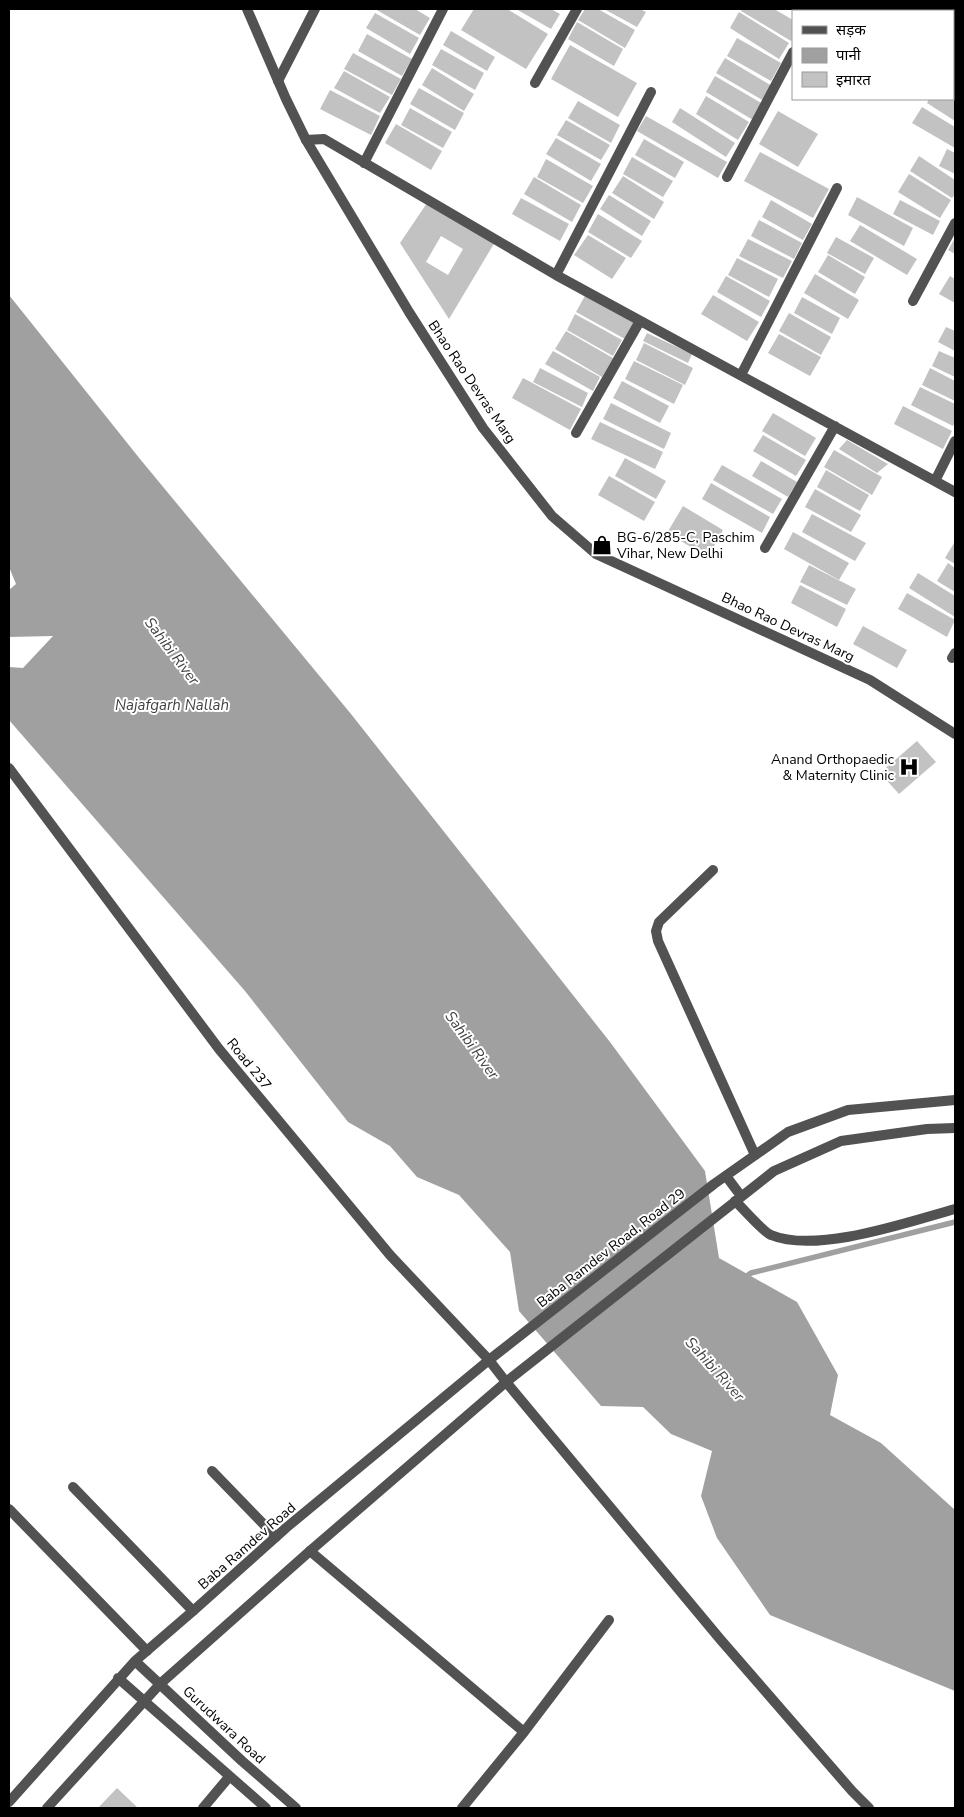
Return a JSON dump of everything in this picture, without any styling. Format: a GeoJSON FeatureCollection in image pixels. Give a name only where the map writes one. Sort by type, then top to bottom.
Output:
{"type":"FeatureCollection","features":[{"type":"Feature","properties":{"kind":"street","name":"Bhao Rao Devras Marg"},"geometry":{"type":"LineString","coordinates":[[247,9],[306,140],[409,312],[483,428],[552,516],[596,554],[870,680],[955,734]]}},
{"type":"Feature","properties":{"kind":"street"},"geometry":{"type":"LineString","coordinates":[[278,81],[315,9]]}},
{"type":"Feature","properties":{"kind":"street"},"geometry":{"type":"LineString","coordinates":[[364,163],[443,9]]}},
{"type":"Feature","properties":{"kind":"street"},"geometry":{"type":"LineString","coordinates":[[535,83],[576,9]]}},
{"type":"Feature","properties":{"kind":"street"},"geometry":{"type":"LineString","coordinates":[[727,177],[792,54]]}},
{"type":"Feature","properties":{"kind":"street"},"geometry":{"type":"LineString","coordinates":[[556,275],[651,92]]}},
{"type":"Feature","properties":{"kind":"street"},"geometry":{"type":"LineString","coordinates":[[306,140],[324,139],[556,275],[955,492]]}},
{"type":"Feature","properties":{"kind":"street"},"geometry":{"type":"LineString","coordinates":[[740,375],[837,188]]}},
{"type":"Feature","properties":{"kind":"street"},"geometry":{"type":"LineString","coordinates":[[913,301],[955,223]]}},
{"type":"Feature","properties":{"kind":"street"},"geometry":{"type":"LineString","coordinates":[[576,433],[640,321]]}},
{"type":"Feature","properties":{"kind":"street"},"geometry":{"type":"LineString","coordinates":[[764,548],[835,426]]}},
{"type":"Feature","properties":{"kind":"street"},"geometry":{"type":"LineString","coordinates":[[935,481],[955,441]]}},
{"type":"Feature","properties":{"kind":"street","name":"Road 237"},"geometry":{"type":"LineString","coordinates":[[9,768],[219,1049],[390,1255],[489,1360],[714,1631],[852,1791],[869,1808]]}},
{"type":"Feature","properties":{"kind":"street"},"geometry":{"type":"LineString","coordinates":[[713,870],[659,922],[656,932],[658,941],[755,1156]]}},
{"type":"Feature","properties":{"kind":"street"},"geometry":{"type":"LineString","coordinates":[[955,1100],[848,1110],[788,1132],[726,1176],[738,1199],[769,1235],[793,1242],[842,1239],[955,1209]]}},
{"type":"Feature","properties":{"kind":"street"},"geometry":{"type":"LineString","coordinates":[[47,1808],[160,1684],[310,1551],[506,1382],[774,1171],[841,1141],[927,1129],[955,1128]]}},
{"type":"Feature","properties":{"kind":"street","name":"Baba Ramdev Road, Road 29"},"geometry":{"type":"LineString","coordinates":[[525,1332],[726,1176]]}},
{"type":"Feature","properties":{"kind":"street","name":"Baba Ramdev Road"},"geometry":{"type":"LineString","coordinates":[[9,1802],[135,1660],[193,1612],[276,1537],[525,1332]]}},
{"type":"Feature","properties":{"kind":"street"},"geometry":{"type":"LineString","coordinates":[[212,1471],[276,1537]]}},
{"type":"Feature","properties":{"kind":"street"},"geometry":{"type":"LineString","coordinates":[[73,1487],[193,1612]]}},
{"type":"Feature","properties":{"kind":"street"},"geometry":{"type":"LineString","coordinates":[[9,1509],[147,1650]]}},
{"type":"Feature","properties":{"kind":"street"},"geometry":{"type":"LineString","coordinates":[[310,1551],[524,1732]]}},
{"type":"Feature","properties":{"kind":"street"},"geometry":{"type":"LineString","coordinates":[[462,1808],[524,1732],[609,1620]]}},
{"type":"Feature","properties":{"kind":"street","name":"Gurudwara Road"},"geometry":{"type":"LineString","coordinates":[[135,1660],[242,1761],[296,1808]]}},
{"type":"Feature","properties":{"kind":"street"},"geometry":{"type":"LineString","coordinates":[[118,1678],[266,1808]]}},
{"type":"Feature","properties":{"kind":"street"},"geometry":{"type":"LineString","coordinates":[[203,1808],[229,1777]]}},
{"type":"Feature","properties":{"kind":"water","name":"Najafgarh Nallah"},"geometry":{"type":"Polygon","coordinates":[[[9,295],[140,459],[351,714],[610,1042],[705,1171],[719,1258],[797,1302],[838,1375],[830,1415],[881,1443],[955,1510],[955,1691],[770,1615],[717,1538],[701,1496],[712,1451],[671,1434],[643,1407],[601,1406],[519,1311],[510,1252],[459,1195],[417,1177],[390,1146],[348,1122],[245,991],[9,720],[9,667],[23,668],[53,636],[9,637],[9,590],[16,584],[9,567],[9,295]]]}},
{"type":"Feature","properties":{"kind":"building"},"geometry":{"type":"Polygon","coordinates":[[[375,9],[415,9],[430,18],[420,35],[375,9]]]}},
{"type":"Feature","properties":{"kind":"building"},"geometry":{"type":"Polygon","coordinates":[[[474,9],[507,9],[548,34],[526,69],[461,30],[474,9]]]}},
{"type":"Feature","properties":{"kind":"building"},"geometry":{"type":"Polygon","coordinates":[[[516,9],[551,9],[560,14],[551,29],[516,9]]]}},
{"type":"Feature","properties":{"kind":"building"},"geometry":{"type":"Polygon","coordinates":[[[585,9],[598,9],[635,30],[625,48],[578,20],[585,9]]]}},
{"type":"Feature","properties":{"kind":"building"},"geometry":{"type":"Polygon","coordinates":[[[604,9],[640,9],[646,12],[637,27],[604,9]]]}},
{"type":"Feature","properties":{"kind":"building"},"geometry":{"type":"Polygon","coordinates":[[[742,9],[774,9],[792,19],[792,40],[791,41],[741,11],[742,9]]]}},
{"type":"Feature","properties":{"kind":"building"},"geometry":{"type":"Polygon","coordinates":[[[916,9],[918,10],[878,10],[916,9]]]}},
{"type":"Feature","properties":{"kind":"building"},"geometry":{"type":"Polygon","coordinates":[[[739,12],[789,43],[779,59],[730,28],[739,12]]]}},
{"type":"Feature","properties":{"kind":"building"},"geometry":{"type":"Polygon","coordinates":[[[375,13],[419,38],[410,54],[366,28],[375,13]]]}},
{"type":"Feature","properties":{"kind":"building"},"geometry":{"type":"Polygon","coordinates":[[[577,22],[623,49],[614,66],[568,39],[577,22]]]}},
{"type":"Feature","properties":{"kind":"building"},"geometry":{"type":"Polygon","coordinates":[[[451,31],[495,57],[487,71],[443,45],[451,31]]]}},
{"type":"Feature","properties":{"kind":"building"},"geometry":{"type":"Polygon","coordinates":[[[367,34],[412,59],[402,76],[358,51],[367,34]]]}},
{"type":"Feature","properties":{"kind":"building"},"geometry":{"type":"Polygon","coordinates":[[[737,38],[781,63],[771,81],[727,56],[737,38]]]}},
{"type":"Feature","properties":{"kind":"building"},"geometry":{"type":"Polygon","coordinates":[[[570,45],[637,83],[618,117],[551,79],[570,45]]]}},
{"type":"Feature","properties":{"kind":"building"},"geometry":{"type":"Polygon","coordinates":[[[441,49],[484,73],[475,90],[432,65],[441,49]]]}},
{"type":"Feature","properties":{"kind":"building"},"geometry":{"type":"Polygon","coordinates":[[[353,53],[401,79],[392,95],[344,69],[353,53]]]}},
{"type":"Feature","properties":{"kind":"building"},"geometry":{"type":"Polygon","coordinates":[[[725,58],[772,86],[764,101],[716,73],[725,58]]]}},
{"type":"Feature","properties":{"kind":"building"},"geometry":{"type":"Polygon","coordinates":[[[432,68],[474,94],[464,111],[422,85],[432,68]]]}},
{"type":"Feature","properties":{"kind":"building"},"geometry":{"type":"Polygon","coordinates":[[[344,71],[390,97],[380,113],[334,88],[344,71]]]}},
{"type":"Feature","properties":{"kind":"building"},"geometry":{"type":"Polygon","coordinates":[[[715,76],[763,104],[753,120],[706,92],[715,76]]]}},
{"type":"Feature","properties":{"kind":"building"},"geometry":{"type":"Polygon","coordinates":[[[419,88],[464,113],[455,130],[410,104],[419,88]]]}},
{"type":"Feature","properties":{"kind":"building"},"geometry":{"type":"Polygon","coordinates":[[[330,90],[380,116],[371,135],[320,109],[330,90]]]}},
{"type":"Feature","properties":{"kind":"building"},"geometry":{"type":"Polygon","coordinates":[[[706,96],[749,122],[738,140],[696,114],[706,96]]]}},
{"type":"Feature","properties":{"kind":"building"},"geometry":{"type":"Polygon","coordinates":[[[954,97],[955,121],[927,103],[928,100],[954,100],[954,97]]]}},
{"type":"Feature","properties":{"kind":"building"},"geometry":{"type":"Polygon","coordinates":[[[578,101],[620,125],[611,143],[568,118],[578,101]]]}},
{"type":"Feature","properties":{"kind":"building"},"geometry":{"type":"Polygon","coordinates":[[[922,107],[955,127],[955,148],[912,123],[922,107]]]}},
{"type":"Feature","properties":{"kind":"building"},"geometry":{"type":"Polygon","coordinates":[[[410,108],[452,132],[443,148],[401,125],[410,108]]]}},
{"type":"Feature","properties":{"kind":"building"},"geometry":{"type":"Polygon","coordinates":[[[680,108],[735,143],[726,157],[672,122],[680,108]]]}},
{"type":"Feature","properties":{"kind":"building"},"geometry":{"type":"Polygon","coordinates":[[[778,111],[818,134],[798,167],[759,144],[778,111]]]}},
{"type":"Feature","properties":{"kind":"building"},"geometry":{"type":"Polygon","coordinates":[[[646,116],[727,162],[718,178],[637,131],[646,116]]]}},
{"type":"Feature","properties":{"kind":"building"},"geometry":{"type":"Polygon","coordinates":[[[566,120],[610,145],[601,160],[557,135],[566,120]]]}},
{"type":"Feature","properties":{"kind":"building"},"geometry":{"type":"Polygon","coordinates":[[[396,124],[442,151],[431,170],[385,143],[396,124]]]}},
{"type":"Feature","properties":{"kind":"building"},"geometry":{"type":"Polygon","coordinates":[[[556,138],[601,164],[591,181],[546,154],[556,138]]]}},
{"type":"Feature","properties":{"kind":"building"},"geometry":{"type":"Polygon","coordinates":[[[644,139],[684,162],[675,178],[635,155],[644,139]]]}},
{"type":"Feature","properties":{"kind":"building"},"geometry":{"type":"Polygon","coordinates":[[[947,149],[955,153],[955,174],[939,166],[947,149]]]}},
{"type":"Feature","properties":{"kind":"building"},"geometry":{"type":"Polygon","coordinates":[[[760,152],[829,189],[813,218],[744,181],[760,152]]]}},
{"type":"Feature","properties":{"kind":"building"},"geometry":{"type":"Polygon","coordinates":[[[919,156],[955,180],[955,194],[952,198],[910,171],[919,156]]]}},
{"type":"Feature","properties":{"kind":"building"},"geometry":{"type":"Polygon","coordinates":[[[632,157],[673,181],[663,197],[623,174],[632,157]]]}},
{"type":"Feature","properties":{"kind":"building"},"geometry":{"type":"Polygon","coordinates":[[[546,159],[593,186],[583,203],[537,177],[546,159]]]}},
{"type":"Feature","properties":{"kind":"building"},"geometry":{"type":"Polygon","coordinates":[[[909,174],[951,200],[940,218],[898,192],[909,174]]]}},
{"type":"Feature","properties":{"kind":"building"},"geometry":{"type":"Polygon","coordinates":[[[623,176],[664,202],[654,219],[612,193],[623,176]]]}},
{"type":"Feature","properties":{"kind":"building"},"geometry":{"type":"Polygon","coordinates":[[[534,177],[581,205],[572,222],[524,194],[534,177]]]}},
{"type":"Feature","properties":{"kind":"building"},"geometry":{"type":"Polygon","coordinates":[[[609,195],[651,221],[642,236],[600,209],[609,195]]]}},
{"type":"Feature","properties":{"kind":"building"},"geometry":{"type":"Polygon","coordinates":[[[857,197],[913,228],[904,246],[848,215],[857,197]]]}},
{"type":"Feature","properties":{"kind":"building"},"geometry":{"type":"Polygon","coordinates":[[[521,198],[569,224],[560,241],[512,214],[521,198]]]}},
{"type":"Feature","properties":{"kind":"building"},"geometry":{"type":"Polygon","coordinates":[[[771,200],[812,224],[803,240],[762,217],[771,200]]]}},
{"type":"Feature","properties":{"kind":"building"},"geometry":{"type":"Polygon","coordinates":[[[900,200],[940,221],[933,235],[893,214],[900,200]]]}},
{"type":"Feature","properties":{"kind":"building"},"geometry":{"type":"Polygon","coordinates":[[[427,203],[495,242],[449,319],[400,243],[427,203]],[[441,236],[426,262],[448,275],[463,249],[441,236]]]}},
{"type":"Feature","properties":{"kind":"building"},"geometry":{"type":"Polygon","coordinates":[[[598,214],[642,241],[631,258],[588,232],[598,214]]]}},
{"type":"Feature","properties":{"kind":"building"},"geometry":{"type":"Polygon","coordinates":[[[759,220],[802,243],[794,259],[751,236],[759,220]]]}},
{"type":"Feature","properties":{"kind":"building"},"geometry":{"type":"Polygon","coordinates":[[[860,225],[917,259],[907,275],[850,241],[860,225]]]}},
{"type":"Feature","properties":{"kind":"building"},"geometry":{"type":"Polygon","coordinates":[[[588,235],[626,258],[612,279],[574,255],[588,235]]]}},
{"type":"Feature","properties":{"kind":"building"},"geometry":{"type":"Polygon","coordinates":[[[836,237],[874,258],[865,274],[827,253],[836,237]]]}},
{"type":"Feature","properties":{"kind":"building"},"geometry":{"type":"Polygon","coordinates":[[[955,238],[955,254],[948,250],[955,238]]]}},
{"type":"Feature","properties":{"kind":"building"},"geometry":{"type":"Polygon","coordinates":[[[748,239],[792,261],[783,278],[739,256],[748,239]]]}},
{"type":"Feature","properties":{"kind":"building"},"geometry":{"type":"Polygon","coordinates":[[[828,255],[865,277],[855,294],[818,272],[828,255]]]}},
{"type":"Feature","properties":{"kind":"building"},"geometry":{"type":"Polygon","coordinates":[[[737,258],[778,279],[769,297],[728,275],[737,258]]]}},
{"type":"Feature","properties":{"kind":"building"},"geometry":{"type":"Polygon","coordinates":[[[815,274],[859,300],[848,319],[804,293],[815,274]]]}},
{"type":"Feature","properties":{"kind":"building"},"geometry":{"type":"Polygon","coordinates":[[[726,276],[770,301],[761,317],[717,292],[726,276]]]}},
{"type":"Feature","properties":{"kind":"building"},"geometry":{"type":"Polygon","coordinates":[[[950,276],[955,279],[955,303],[939,294],[950,276]]]}},
{"type":"Feature","properties":{"kind":"building"},"geometry":{"type":"Polygon","coordinates":[[[586,294],[635,321],[625,339],[576,312],[586,294]]]}},
{"type":"Feature","properties":{"kind":"building"},"geometry":{"type":"Polygon","coordinates":[[[713,295],[759,322],[747,341],[701,314],[713,295]]]}},
{"type":"Feature","properties":{"kind":"building"},"geometry":{"type":"Polygon","coordinates":[[[802,297],[840,318],[832,334],[794,313],[802,297]]]}},
{"type":"Feature","properties":{"kind":"building"},"geometry":{"type":"Polygon","coordinates":[[[789,313],[831,337],[821,355],[779,331],[789,313]]]}},
{"type":"Feature","properties":{"kind":"building"},"geometry":{"type":"Polygon","coordinates":[[[575,314],[622,340],[613,356],[567,330],[575,314]]]}},
{"type":"Feature","properties":{"kind":"building"},"geometry":{"type":"Polygon","coordinates":[[[946,327],[955,331],[955,351],[938,342],[946,327]]]}},
{"type":"Feature","properties":{"kind":"building"},"geometry":{"type":"Polygon","coordinates":[[[566,331],[613,358],[602,377],[555,349],[566,331]]]}},
{"type":"Feature","properties":{"kind":"building"},"geometry":{"type":"Polygon","coordinates":[[[647,333],[692,354],[688,363],[643,341],[647,333]]]}},
{"type":"Feature","properties":{"kind":"building"},"geometry":{"type":"Polygon","coordinates":[[[779,334],[821,357],[810,376],[768,353],[779,334]]]}},
{"type":"Feature","properties":{"kind":"building"},"geometry":{"type":"Polygon","coordinates":[[[644,343],[693,368],[685,385],[636,360],[644,343]]]}},
{"type":"Feature","properties":{"kind":"building"},"geometry":{"type":"Polygon","coordinates":[[[553,351],[600,377],[593,391],[545,364],[553,351]]]}},
{"type":"Feature","properties":{"kind":"building"},"geometry":{"type":"Polygon","coordinates":[[[939,351],[955,358],[955,377],[932,366],[939,351]]]}},
{"type":"Feature","properties":{"kind":"building"},"geometry":{"type":"Polygon","coordinates":[[[634,361],[683,385],[674,404],[625,379],[634,361]]]}},
{"type":"Feature","properties":{"kind":"building"},"geometry":{"type":"Polygon","coordinates":[[[540,368],[588,393],[582,407],[533,382],[540,368]]]}},
{"type":"Feature","properties":{"kind":"building"},"geometry":{"type":"Polygon","coordinates":[[[930,368],[955,381],[955,401],[922,385],[930,368]]]}},
{"type":"Feature","properties":{"kind":"building"},"geometry":{"type":"Polygon","coordinates":[[[523,378],[581,409],[570,430],[512,398],[523,378]]]}},
{"type":"Feature","properties":{"kind":"building"},"geometry":{"type":"Polygon","coordinates":[[[622,381],[669,406],[660,423],[613,398],[622,381]]]}},
{"type":"Feature","properties":{"kind":"building"},"geometry":{"type":"Polygon","coordinates":[[[920,387],[955,404],[955,422],[953,426],[911,405],[920,387]]]}},
{"type":"Feature","properties":{"kind":"building"},"geometry":{"type":"Polygon","coordinates":[[[611,403],[671,433],[664,449],[603,419],[611,403]]]}},
{"type":"Feature","properties":{"kind":"building"},"geometry":{"type":"Polygon","coordinates":[[[903,406],[952,431],[943,449],[894,424],[903,406]]]}},
{"type":"Feature","properties":{"kind":"building"},"geometry":{"type":"Polygon","coordinates":[[[773,413],[816,438],[805,456],[762,431],[773,413]]]}},
{"type":"Feature","properties":{"kind":"building"},"geometry":{"type":"Polygon","coordinates":[[[600,422],[663,452],[655,469],[591,439],[600,422]]]}},
{"type":"Feature","properties":{"kind":"building"},"geometry":{"type":"Polygon","coordinates":[[[763,435],[806,460],[796,476],[753,451],[763,435]]]}},
{"type":"Feature","properties":{"kind":"building"},"geometry":{"type":"Polygon","coordinates":[[[847,440],[888,464],[877,473],[839,449],[847,440]]]}},
{"type":"Feature","properties":{"kind":"building"},"geometry":{"type":"Polygon","coordinates":[[[834,450],[882,477],[872,495],[824,467],[834,450]]]}},
{"type":"Feature","properties":{"kind":"building"},"geometry":{"type":"Polygon","coordinates":[[[625,458],[666,481],[656,499],[615,476],[625,458]]]}},
{"type":"Feature","properties":{"kind":"building"},"geometry":{"type":"Polygon","coordinates":[[[761,461],[797,482],[788,497],[752,476],[761,461]]]}},
{"type":"Feature","properties":{"kind":"building"},"geometry":{"type":"Polygon","coordinates":[[[722,465],[782,499],[773,514],[713,480],[722,465]]]}},
{"type":"Feature","properties":{"kind":"building"},"geometry":{"type":"Polygon","coordinates":[[[826,470],[869,495],[860,511],[817,487],[826,470]]]}},
{"type":"Feature","properties":{"kind":"building"},"geometry":{"type":"Polygon","coordinates":[[[609,476],[655,502],[644,521],[598,495],[609,476]]]}},
{"type":"Feature","properties":{"kind":"building"},"geometry":{"type":"Polygon","coordinates":[[[711,483],[770,517],[762,533],[702,499],[711,483]]]}},
{"type":"Feature","properties":{"kind":"building"},"geometry":{"type":"Polygon","coordinates":[[[815,489],[861,515],[851,532],[805,507],[815,489]]]}},
{"type":"Feature","properties":{"kind":"building"},"geometry":{"type":"Polygon","coordinates":[[[683,506],[723,530],[708,557],[667,533],[683,506]]]}},
{"type":"Feature","properties":{"kind":"building"},"geometry":{"type":"Polygon","coordinates":[[[812,514],[866,543],[855,561],[802,532],[812,514]]]}},
{"type":"Feature","properties":{"kind":"building"},"geometry":{"type":"Polygon","coordinates":[[[793,532],[849,563],[839,580],[784,549],[793,532]]]}},
{"type":"Feature","properties":{"kind":"building"},"geometry":{"type":"Polygon","coordinates":[[[955,543],[955,564],[945,558],[955,543]]]}},
{"type":"Feature","properties":{"kind":"building"},"geometry":{"type":"Polygon","coordinates":[[[948,563],[955,568],[955,592],[937,581],[948,563]]]}},
{"type":"Feature","properties":{"kind":"building"},"geometry":{"type":"Polygon","coordinates":[[[809,565],[856,589],[847,605],[800,582],[809,565]]]}},
{"type":"Feature","properties":{"kind":"building"},"geometry":{"type":"Polygon","coordinates":[[[918,573],[955,596],[955,617],[909,588],[918,573]]]}},
{"type":"Feature","properties":{"kind":"building"},"geometry":{"type":"Polygon","coordinates":[[[800,585],[846,609],[837,627],[791,603],[800,585]]]}},
{"type":"Feature","properties":{"kind":"building"},"geometry":{"type":"Polygon","coordinates":[[[907,593],[955,620],[947,637],[898,609],[907,593]]]}},
{"type":"Feature","properties":{"kind":"building"},"geometry":{"type":"Polygon","coordinates":[[[863,626],[907,650],[897,668],[853,644],[863,626]]]}},
{"type":"Feature","properties":{"kind":"building"},"geometry":{"type":"Polygon","coordinates":[[[917,741],[936,762],[899,794],[880,773],[917,741]]]}},
{"type":"Feature","properties":{"kind":"building"},"geometry":{"type":"Polygon","coordinates":[[[117,1788],[138,1808],[98,1808],[117,1788]]]}},
{"type":"Feature","properties":{"kind":"waterway"},"geometry":{"type":"LineString","coordinates":[[743,1279],[751,1273],[955,1222]]}},
{"type":"Feature","properties":{"kind":"place","name":"BG-6/285-C, Paschim Vihar, New Delhi"},"geometry":{"type":"Point","coordinates":[602,545]}},
{"type":"Feature","properties":{"kind":"place","name":"Anand Orthopaedic & Maternity Clinic"},"geometry":{"type":"Point","coordinates":[909,767]}},
{"type":"Feature","properties":{"kind":"water label","name":"Sahibi River"},"geometry":{"type":"Point","coordinates":[172,651]}},
{"type":"Feature","properties":{"kind":"water label","name":"Sahibi River"},"geometry":{"type":"Point","coordinates":[472,1045]}},
{"type":"Feature","properties":{"kind":"water label","name":"Sahibi River"},"geometry":{"type":"Point","coordinates":[715,1369]}}]}
